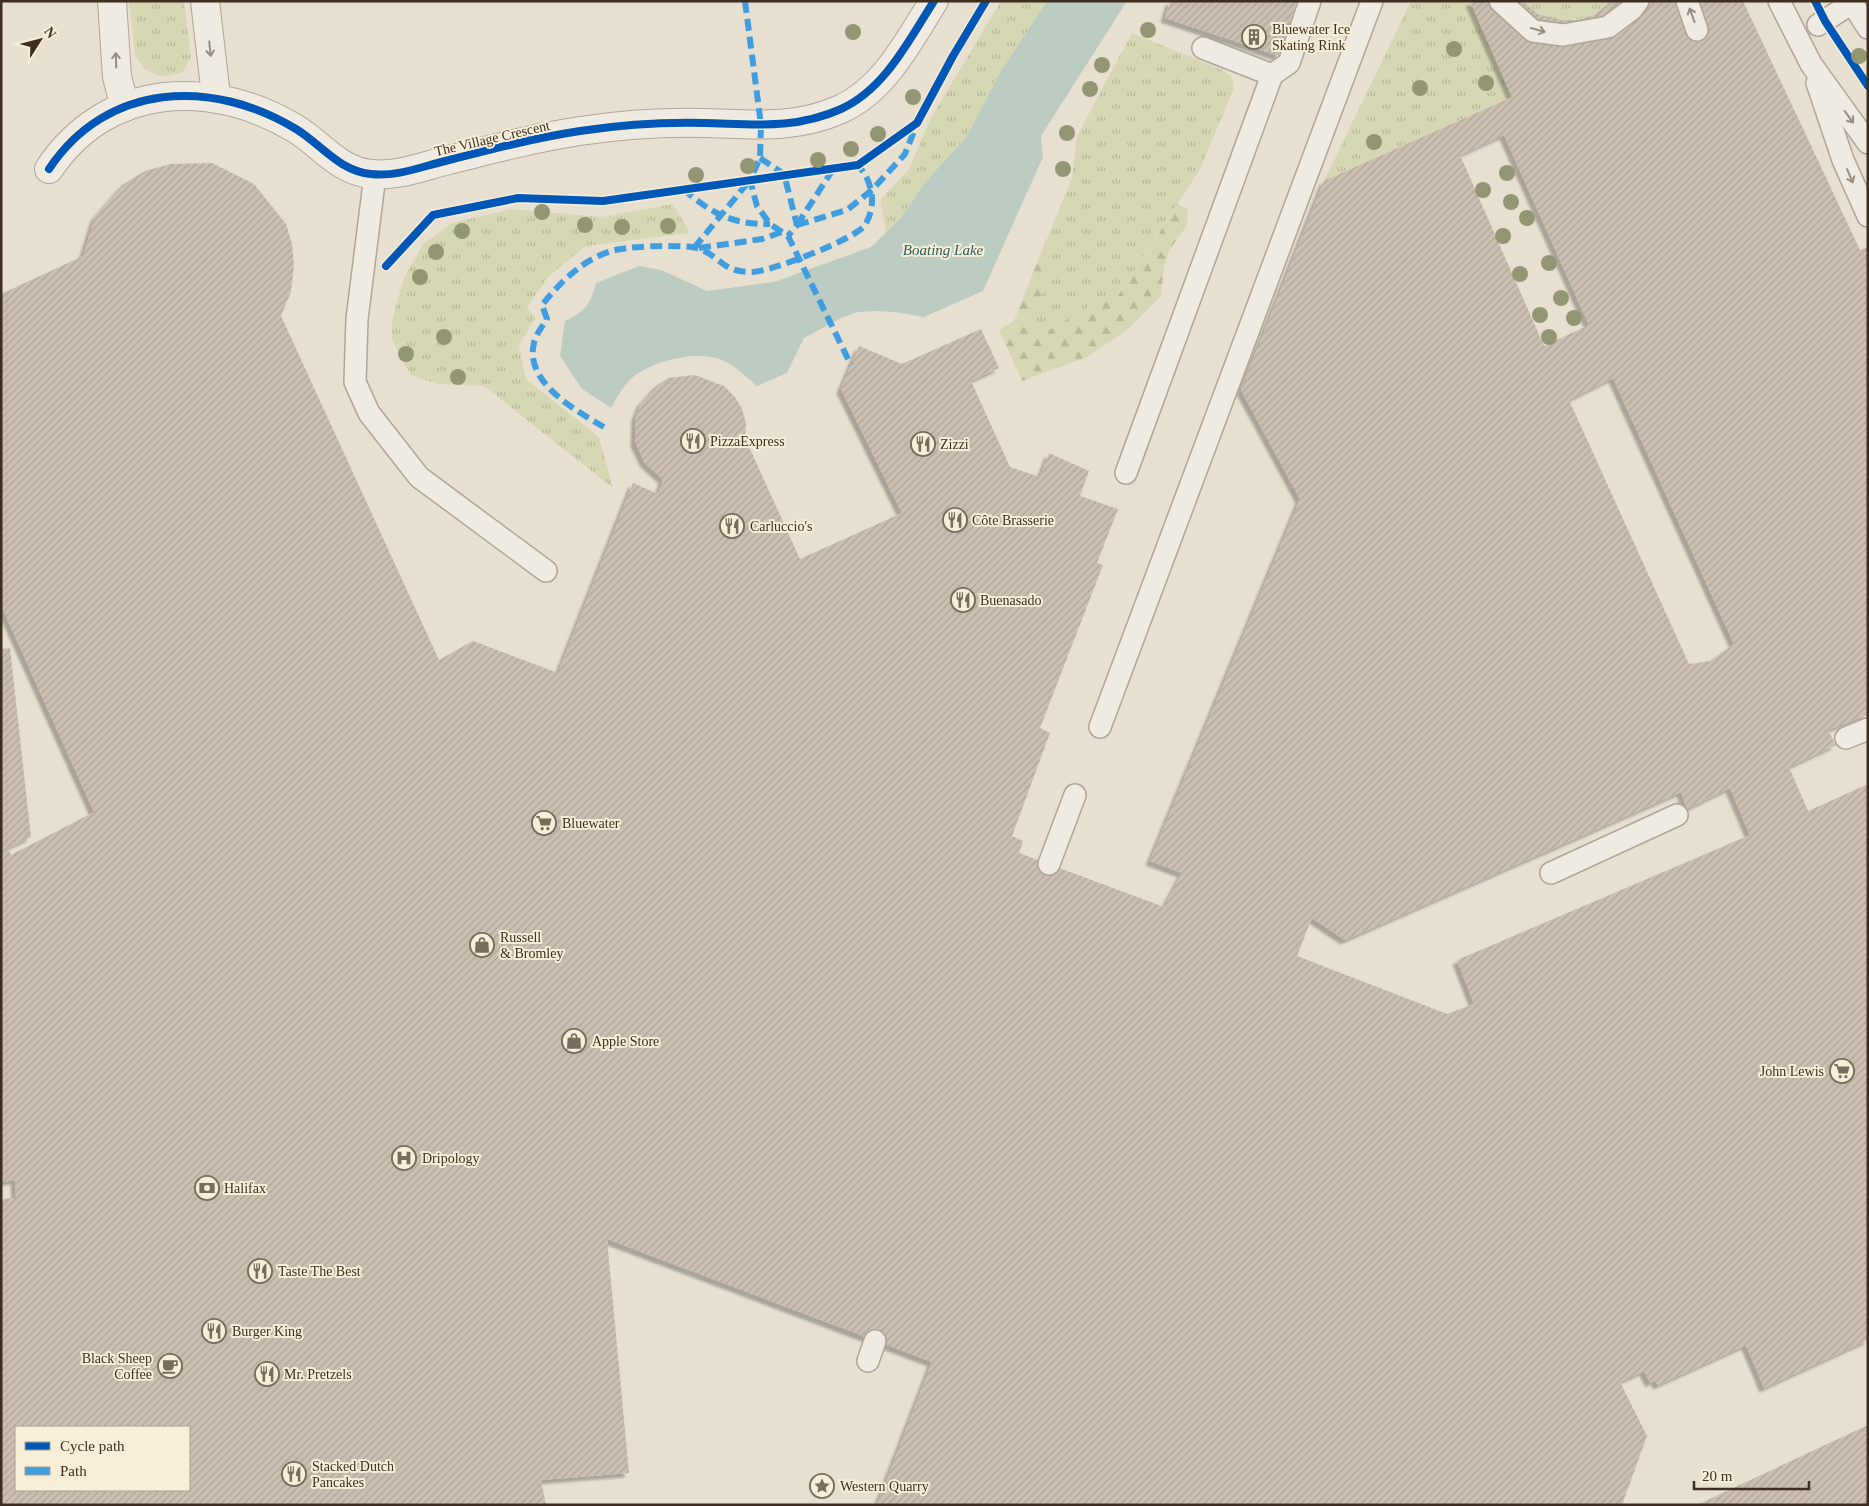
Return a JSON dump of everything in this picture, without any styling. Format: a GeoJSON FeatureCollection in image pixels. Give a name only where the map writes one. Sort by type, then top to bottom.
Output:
{"type":"FeatureCollection","features":[{"type":"Feature","properties":{"kind":"street"},"geometry":{"type":"LineString","coordinates":[[112,1],[117,77],[125,107]]}},
{"type":"Feature","properties":{"kind":"street"},"geometry":{"type":"LineString","coordinates":[[205,1],[216,96]]}},
{"type":"Feature","properties":{"kind":"street","name":"The Village Crescent"},"geometry":{"type":"LineString","coordinates":[[49,169],[77,137],[104,118],[125,107],[166,96],[194,94],[216,96],[264,112],[296,129],[351,170],[375,175],[407,172],[508,145],[582,131],[639,125],[702,123],[780,125],[810,120],[846,106],[876,82],[898,57],[934,1]]}},
{"type":"Feature","properties":{"kind":"lane"},"geometry":{"type":"LineString","coordinates":[[1126,473],[1272,75],[1289,63],[1310,1]]}},
{"type":"Feature","properties":{"kind":"lane"},"geometry":{"type":"LineString","coordinates":[[1100,727],[1372,1]]}},
{"type":"Feature","properties":{"kind":"lane"},"geometry":{"type":"LineString","coordinates":[[1500,1],[1533,31],[1563,35],[1608,27],[1632,9],[1638,1]]}},
{"type":"Feature","properties":{"kind":"lane"},"geometry":{"type":"LineString","coordinates":[[1687,1],[1697,30]]}},
{"type":"Feature","properties":{"kind":"lane"},"geometry":{"type":"LineString","coordinates":[[1778,1],[1811,64],[1868,142]]}},
{"type":"Feature","properties":{"kind":"lane"},"geometry":{"type":"LineString","coordinates":[[1818,25],[1852,3],[1868,28]]}},
{"type":"Feature","properties":{"kind":"lane"},"geometry":{"type":"LineString","coordinates":[[1203,48],[1272,75]]}},
{"type":"Feature","properties":{"kind":"lane"},"geometry":{"type":"LineString","coordinates":[[1811,64],[1843,160],[1868,216]]}},
{"type":"Feature","properties":{"kind":"lane"},"geometry":{"type":"LineString","coordinates":[[375,175],[357,319],[355,382],[369,413],[419,477],[546,571]]}},
{"type":"Feature","properties":{"kind":"lane"},"geometry":{"type":"LineString","coordinates":[[1846,738],[1868,729]]}},
{"type":"Feature","properties":{"kind":"lane"},"geometry":{"type":"LineString","coordinates":[[1049,864],[1075,795]]}},
{"type":"Feature","properties":{"kind":"lane"},"geometry":{"type":"LineString","coordinates":[[1550,873],[1677,815]]}},
{"type":"Feature","properties":{"kind":"lane"},"geometry":{"type":"LineString","coordinates":[[868,1361],[875,1341]]}},
{"type":"Feature","properties":{"kind":"green space"},"geometry":{"type":"Polygon","coordinates":[[[129,1],[184,1],[191,57],[183,72],[162,77],[145,69],[135,55],[129,1]]]}},
{"type":"Feature","properties":{"kind":"green space"},"geometry":{"type":"Polygon","coordinates":[[[1001,1],[1047,1],[1001,71],[967,136],[923,185],[901,218],[886,232],[880,200],[909,169],[931,118],[1001,1]]]}},
{"type":"Feature","properties":{"kind":"green space"},"geometry":{"type":"Polygon","coordinates":[[[1411,1],[1470,1],[1512,97],[1324,181],[1411,1]]]}},
{"type":"Feature","properties":{"kind":"green space"},"geometry":{"type":"Polygon","coordinates":[[[1523,1],[1612,1],[1591,15],[1567,20],[1555,19],[1544,15],[1523,1]]]}},
{"type":"Feature","properties":{"kind":"green space"},"geometry":{"type":"Polygon","coordinates":[[[1132,33],[1220,69],[1231,76],[1234,88],[1200,169],[1112,305],[1102,299],[1049,330],[1030,320],[1052,268],[1039,258],[1072,178],[1077,136],[1132,33]]]}},
{"type":"Feature","properties":{"kind":"green space"},"geometry":{"type":"Polygon","coordinates":[[[673,204],[690,233],[586,246],[548,277],[527,307],[535,318],[519,345],[526,379],[599,437],[613,488],[484,386],[437,384],[411,375],[392,340],[392,321],[403,280],[423,244],[452,223],[511,209],[601,217],[673,204]]]}},
{"type":"Feature","properties":{"kind":"green space"},"geometry":{"type":"Polygon","coordinates":[[[1178,204],[1188,210],[1187,225],[1170,249],[1164,266],[1161,296],[1126,331],[1087,357],[1022,381],[999,330],[1014,321],[1039,258],[1052,268],[1030,320],[1049,330],[1102,299],[1112,305],[1178,204]]]}},
{"type":"Feature","properties":{"kind":"water","name":"Boating Lake"},"geometry":{"type":"Polygon","coordinates":[[[1047,1],[1127,1],[1041,136],[1043,157],[983,291],[924,317],[876,311],[858,312],[841,318],[804,338],[787,373],[757,386],[726,362],[705,356],[693,356],[669,360],[637,374],[625,385],[611,408],[582,389],[560,356],[565,321],[578,314],[586,306],[592,297],[596,283],[639,266],[661,270],[707,291],[774,282],[871,247],[901,218],[923,185],[967,136],[1001,71],[1047,1]]]}},
{"type":"Feature","properties":{"kind":"building","name":"Bluewater Ice Skating Rink"},"geometry":{"type":"Polygon","coordinates":[[[1170,1],[1297,1],[1279,56],[1165,18],[1170,1]]]}},
{"type":"Feature","properties":{"kind":"building","name":"Bluewater"},"geometry":{"type":"Polygon","coordinates":[[[1470,1],[1523,1],[1538,14],[1562,20],[1578,20],[1594,15],[1612,1],[1743,1],[1860,250],[1868,247],[1868,714],[1828,730],[1836,745],[1789,767],[1808,811],[1868,784],[1868,1340],[1764,1388],[1746,1345],[1658,1385],[1655,1380],[1650,1383],[1644,1371],[1620,1382],[1647,1436],[1622,1505],[877,1505],[932,1362],[607,1239],[629,1473],[541,1480],[546,1505],[1,1505],[1,1199],[16,1198],[15,1180],[1,1182],[1,649],[10,648],[31,837],[8,848],[11,855],[94,812],[1,605],[1,294],[83,256],[95,217],[122,185],[145,171],[170,164],[212,163],[254,184],[286,224],[292,244],[294,265],[291,292],[281,316],[439,660],[473,641],[558,673],[633,483],[658,494],[663,479],[645,463],[635,442],[636,416],[641,403],[656,386],[668,378],[695,375],[724,386],[735,397],[742,409],[746,423],[745,438],[800,559],[902,513],[841,389],[859,346],[902,364],[981,329],[999,368],[971,381],[1010,467],[1040,477],[1049,453],[1089,471],[1080,496],[1118,509],[1097,563],[1103,565],[1040,728],[1050,733],[1012,836],[1023,841],[1019,853],[1164,907],[1182,873],[1150,861],[1300,499],[1241,390],[1324,181],[1512,97],[1470,1]],[[1504,135],[1460,155],[1544,346],[1589,325],[1504,135]],[[1613,378],[1569,400],[1689,664],[1710,661],[1734,644],[1613,378]],[[1730,788],[1687,809],[1681,792],[1345,940],[1312,918],[1297,956],[1447,1014],[1474,1004],[1457,960],[1750,835],[1730,788]]]}},
{"type":"Feature","properties":{"kind":"building"},"geometry":{"type":"Polygon","coordinates":[[[1868,1425],[1868,1505],[1697,1505],[1868,1425]]]}},
{"type":"Feature","properties":{"kind":"marked path"},"geometry":{"type":"LineString","coordinates":[[745,1],[761,125],[760,158],[750,180],[757,206],[770,224],[788,236],[851,365]]}},
{"type":"Feature","properties":{"kind":"marked path"},"geometry":{"type":"LineString","coordinates":[[797,225],[847,210],[872,190],[905,154],[916,126]]}},
{"type":"Feature","properties":{"kind":"marked path"},"geometry":{"type":"LineString","coordinates":[[760,158],[784,174],[797,225],[788,236]]}},
{"type":"Feature","properties":{"kind":"marked path"},"geometry":{"type":"LineString","coordinates":[[604,427],[580,413],[555,394],[544,382],[537,370],[533,357],[534,343],[537,334],[547,319],[542,305],[558,286],[587,262],[598,256],[628,248],[694,247],[734,270],[751,272],[775,267],[812,254],[847,238],[865,225],[871,210],[872,194],[867,179],[858,165]]}},
{"type":"Feature","properties":{"kind":"marked path"},"geometry":{"type":"LineString","coordinates":[[797,225],[834,168]]}},
{"type":"Feature","properties":{"kind":"marked path"},"geometry":{"type":"LineString","coordinates":[[694,248],[750,180]]}},
{"type":"Feature","properties":{"kind":"marked path"},"geometry":{"type":"LineString","coordinates":[[683,189],[703,205],[723,216],[745,222],[770,224]]}},
{"type":"Feature","properties":{"kind":"marked path"},"geometry":{"type":"LineString","coordinates":[[699,248],[762,239],[782,232]]}},
{"type":"Feature","properties":{"kind":"cycle path"},"geometry":{"type":"LineString","coordinates":[[49,169],[73,140],[100,119],[130,105],[163,97],[196,96],[230,101],[264,113],[296,129],[349,168],[360,172],[381,175],[410,170],[530,140],[595,129],[689,123],[756,125],[807,120],[841,109],[871,89],[895,62],[934,1]]}},
{"type":"Feature","properties":{"kind":"cycle path"},"geometry":{"type":"LineString","coordinates":[[386,266],[433,215],[518,198],[603,201],[858,165],[917,123],[953,56],[986,1]]}},
{"type":"Feature","properties":{"kind":"cycle path"},"geometry":{"type":"LineString","coordinates":[[1815,1],[1825,21],[1868,86]]}},
{"type":"Feature","properties":{"kind":"place","name":"Bluewater Ice Skating Rink"},"geometry":{"type":"Point","coordinates":[1254,37]}},
{"type":"Feature","properties":{"kind":"place","name":"PizzaExpress"},"geometry":{"type":"Point","coordinates":[693,441]}},
{"type":"Feature","properties":{"kind":"place","name":"Zizzi"},"geometry":{"type":"Point","coordinates":[923,444]}},
{"type":"Feature","properties":{"kind":"place","name":"Côte Brasserie"},"geometry":{"type":"Point","coordinates":[955,520]}},
{"type":"Feature","properties":{"kind":"place","name":"Carluccio's"},"geometry":{"type":"Point","coordinates":[732,526]}},
{"type":"Feature","properties":{"kind":"place","name":"Buenasado"},"geometry":{"type":"Point","coordinates":[963,600]}},
{"type":"Feature","properties":{"kind":"place","name":"Bluewater"},"geometry":{"type":"Point","coordinates":[544,823]}},
{"type":"Feature","properties":{"kind":"place","name":"Russell & Bromley"},"geometry":{"type":"Point","coordinates":[482,945]}},
{"type":"Feature","properties":{"kind":"place","name":"Apple Store"},"geometry":{"type":"Point","coordinates":[574,1041]}},
{"type":"Feature","properties":{"kind":"place","name":"John Lewis"},"geometry":{"type":"Point","coordinates":[1842,1071]}},
{"type":"Feature","properties":{"kind":"place","name":"Dripology"},"geometry":{"type":"Point","coordinates":[404,1158]}},
{"type":"Feature","properties":{"kind":"place","name":"Halifax"},"geometry":{"type":"Point","coordinates":[207,1188]}},
{"type":"Feature","properties":{"kind":"place","name":"Taste The Best"},"geometry":{"type":"Point","coordinates":[260,1271]}},
{"type":"Feature","properties":{"kind":"place","name":"Burger King"},"geometry":{"type":"Point","coordinates":[214,1331]}},
{"type":"Feature","properties":{"kind":"place","name":"Black Sheep Coffee"},"geometry":{"type":"Point","coordinates":[170,1366]}},
{"type":"Feature","properties":{"kind":"place","name":"Mr. Pretzels"},"geometry":{"type":"Point","coordinates":[267,1374]}},
{"type":"Feature","properties":{"kind":"place","name":"Stacked Dutch Pancakes"},"geometry":{"type":"Point","coordinates":[294,1474]}},
{"type":"Feature","properties":{"kind":"place","name":"Western Quarry"},"geometry":{"type":"Point","coordinates":[822,1486]}}]}
